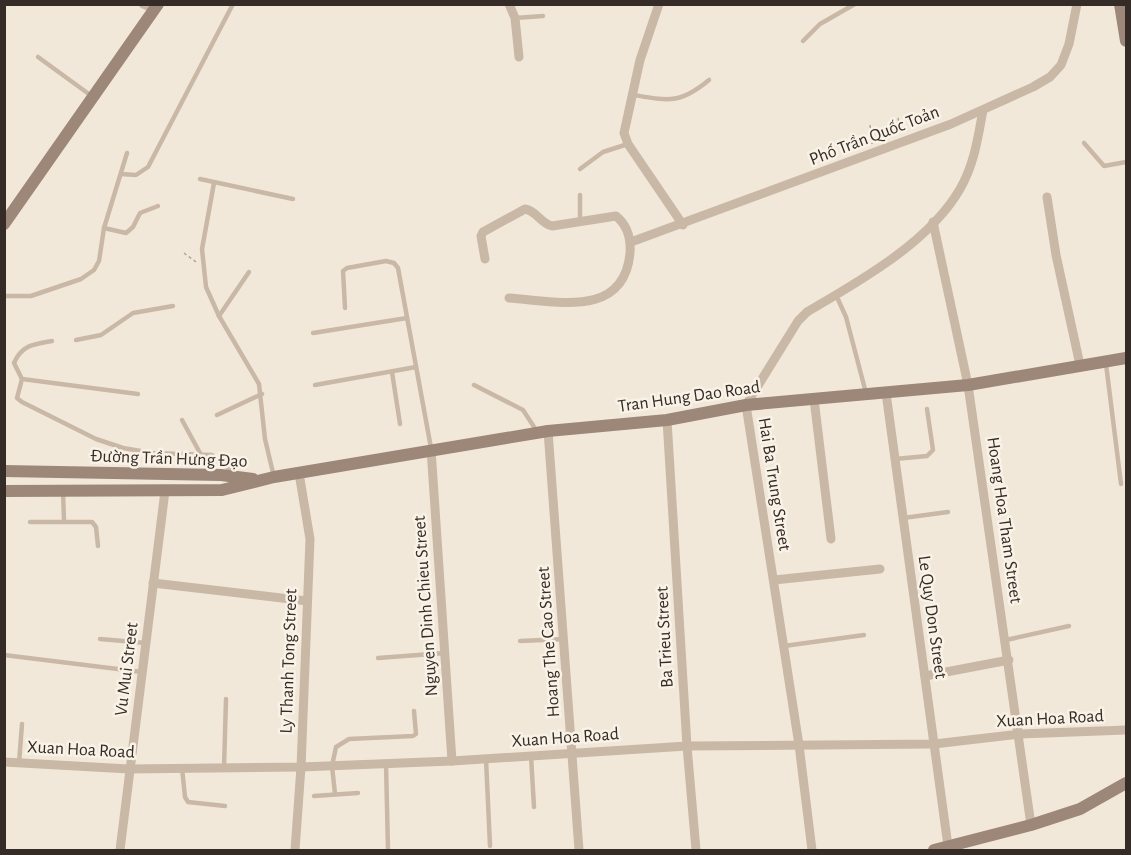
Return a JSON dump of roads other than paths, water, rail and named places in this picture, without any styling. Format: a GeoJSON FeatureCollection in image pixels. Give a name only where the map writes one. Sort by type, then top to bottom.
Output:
{"type":"FeatureCollection","features":[{"type":"Feature","properties":{"kind":"street"},"geometry":{"type":"LineString","coordinates":[[509,4],[515,18],[519,57]]}},
{"type":"Feature","properties":{"kind":"street"},"geometry":{"type":"LineString","coordinates":[[659,4],[631,94],[624,133],[628,144],[683,225]]}},
{"type":"Feature","properties":{"kind":"street","name":"Phố Trần Quốc Toản"},"geometry":{"type":"LineString","coordinates":[[631,242],[683,225],[903,142],[983,110],[1050,77],[1061,65],[1069,44],[1077,4]]}},
{"type":"Feature","properties":{"kind":"street"},"geometry":{"type":"LineString","coordinates":[[1120,4],[1125,22],[1126,41]]}},
{"type":"Feature","properties":{"kind":"street"},"geometry":{"type":"LineString","coordinates":[[4,224],[93,97],[151,6]]}},
{"type":"Feature","properties":{"kind":"street","name":"Hai Ba Trung Street"},"geometry":{"type":"LineString","coordinates":[[812,850],[799,745],[746,405],[798,321],[807,312],[889,262],[933,222],[959,191],[973,162],[983,110]]}},
{"type":"Feature","properties":{"kind":"street"},"geometry":{"type":"LineString","coordinates":[[1047,197],[1056,255],[1080,365]]}},
{"type":"Feature","properties":{"kind":"street"},"geometry":{"type":"LineString","coordinates":[[485,259],[481,236],[483,232],[525,209],[532,210],[545,224],[552,226],[616,216],[623,221],[631,242],[628,269],[623,282],[614,292],[600,299],[580,302],[509,298]]}},
{"type":"Feature","properties":{"kind":"street","name":"Hoang Hoa Tham Street"},"geometry":{"type":"LineString","coordinates":[[933,222],[968,384],[1020,734],[1031,825]]}},
{"type":"Feature","properties":{"kind":"street","name":"Tran Hung Dao Road"},"geometry":{"type":"LineString","coordinates":[[258,480],[431,449],[543,432],[667,420],[746,405],[968,384],[1126,358]]}},
{"type":"Feature","properties":{"kind":"street","name":"Le Quy Don Street"},"geometry":{"type":"LineString","coordinates":[[886,393],[948,846]]}},
{"type":"Feature","properties":{"kind":"street"},"geometry":{"type":"LineString","coordinates":[[814,399],[831,539]]}},
{"type":"Feature","properties":{"kind":"street","name":"Ba Trieu Street"},"geometry":{"type":"LineString","coordinates":[[667,420],[687,746],[696,850]]}},
{"type":"Feature","properties":{"kind":"street","name":"Hoang The Cao Street"},"geometry":{"type":"LineString","coordinates":[[543,432],[565,639],[579,850]]}},
{"type":"Feature","properties":{"kind":"street","name":"Nguyen Dinh Chieu Street"},"geometry":{"type":"LineString","coordinates":[[431,449],[452,761]]}},
{"type":"Feature","properties":{"kind":"street","name":"Đường Trần Hưng Đạo"},"geometry":{"type":"LineString","coordinates":[[4,471],[238,477],[258,480]]}},
{"type":"Feature","properties":{"kind":"street","name":"Ly Thanh Tong Street"},"geometry":{"type":"LineString","coordinates":[[295,850],[301,767],[310,539],[299,473]]}},
{"type":"Feature","properties":{"kind":"street","name":"Đường Trần Hưng Đạo"},"geometry":{"type":"LineString","coordinates":[[4,491],[222,490],[258,480]]}},
{"type":"Feature","properties":{"kind":"street","name":"Vu Mui Street"},"geometry":{"type":"LineString","coordinates":[[120,850],[165,491]]}},
{"type":"Feature","properties":{"kind":"street"},"geometry":{"type":"LineString","coordinates":[[774,580],[880,569]]}},
{"type":"Feature","properties":{"kind":"street"},"geometry":{"type":"LineString","coordinates":[[153,583],[306,602]]}},
{"type":"Feature","properties":{"kind":"street"},"geometry":{"type":"LineString","coordinates":[[925,676],[1009,660]]}},
{"type":"Feature","properties":{"kind":"street","name":"Xuan Hoa Road"},"geometry":{"type":"LineString","coordinates":[[4,762],[129,769],[301,767],[452,761],[687,746],[934,744],[1020,734],[1126,730]]}},
{"type":"Feature","properties":{"kind":"street"},"geometry":{"type":"LineString","coordinates":[[934,850],[1031,825],[1080,809],[1126,783]]}},
{"type":"Feature","properties":{"kind":"lane"},"geometry":{"type":"LineString","coordinates":[[121,174],[136,175],[148,167],[233,4]]}},
{"type":"Feature","properties":{"kind":"lane"},"geometry":{"type":"LineString","coordinates":[[803,41],[820,24],[855,4]]}},
{"type":"Feature","properties":{"kind":"lane"},"geometry":{"type":"LineString","coordinates":[[515,18],[543,16]]}},
{"type":"Feature","properties":{"kind":"lane"},"geometry":{"type":"LineString","coordinates":[[38,57],[93,97]]}},
{"type":"Feature","properties":{"kind":"lane"},"geometry":{"type":"LineString","coordinates":[[631,94],[678,100],[693,94],[709,80]]}},
{"type":"Feature","properties":{"kind":"lane"},"geometry":{"type":"LineString","coordinates":[[1084,143],[1104,166],[1126,162]]}},
{"type":"Feature","properties":{"kind":"lane"},"geometry":{"type":"LineString","coordinates":[[580,169],[603,152],[628,144]]}},
{"type":"Feature","properties":{"kind":"lane"},"geometry":{"type":"LineString","coordinates":[[4,296],[31,296],[81,279],[94,270],[99,261],[104,228],[127,153]]}},
{"type":"Feature","properties":{"kind":"lane"},"geometry":{"type":"LineString","coordinates":[[200,179],[293,199]]}},
{"type":"Feature","properties":{"kind":"lane"},"geometry":{"type":"LineString","coordinates":[[214,183],[202,249],[206,287],[219,316],[253,370],[262,394],[264,440],[274,477]]}},
{"type":"Feature","properties":{"kind":"lane"},"geometry":{"type":"LineString","coordinates":[[580,195],[580,222]]}},
{"type":"Feature","properties":{"kind":"lane"},"geometry":{"type":"LineString","coordinates":[[104,228],[126,233],[133,227],[140,213],[158,206]]}},
{"type":"Feature","properties":{"kind":"lane"},"geometry":{"type":"LineString","coordinates":[[345,308],[343,271],[357,266],[394,263],[398,268],[431,449]]}},
{"type":"Feature","properties":{"kind":"lane"},"geometry":{"type":"LineString","coordinates":[[219,316],[249,272]]}},
{"type":"Feature","properties":{"kind":"lane"},"geometry":{"type":"LineString","coordinates":[[836,295],[846,317],[867,395]]}},
{"type":"Feature","properties":{"kind":"lane"},"geometry":{"type":"LineString","coordinates":[[76,340],[101,335],[133,313],[173,306]]}},
{"type":"Feature","properties":{"kind":"lane"},"geometry":{"type":"LineString","coordinates":[[313,333],[407,318]]}},
{"type":"Feature","properties":{"kind":"lane"},"geometry":{"type":"LineString","coordinates":[[22,379],[14,363],[18,353],[25,347],[52,341]]}},
{"type":"Feature","properties":{"kind":"lane"},"geometry":{"type":"LineString","coordinates":[[1106,361],[1121,483]]}},
{"type":"Feature","properties":{"kind":"lane"},"geometry":{"type":"LineString","coordinates":[[315,385],[416,368]]}},
{"type":"Feature","properties":{"kind":"lane"},"geometry":{"type":"LineString","coordinates":[[392,372],[400,424]]}},
{"type":"Feature","properties":{"kind":"lane"},"geometry":{"type":"LineString","coordinates":[[22,379],[138,394]]}},
{"type":"Feature","properties":{"kind":"lane"},"geometry":{"type":"LineString","coordinates":[[22,379],[17,390],[17,398],[96,439],[123,448],[152,453],[200,453],[222,460],[238,477]]}},
{"type":"Feature","properties":{"kind":"lane"},"geometry":{"type":"LineString","coordinates":[[474,385],[523,410],[543,432]]}},
{"type":"Feature","properties":{"kind":"lane"},"geometry":{"type":"LineString","coordinates":[[217,416],[262,394]]}},
{"type":"Feature","properties":{"kind":"lane"},"geometry":{"type":"LineString","coordinates":[[895,459],[927,456],[933,450],[927,409]]}},
{"type":"Feature","properties":{"kind":"lane"},"geometry":{"type":"LineString","coordinates":[[182,420],[200,453]]}},
{"type":"Feature","properties":{"kind":"lane"},"geometry":{"type":"LineString","coordinates":[[63,491],[64,521]]}},
{"type":"Feature","properties":{"kind":"lane"},"geometry":{"type":"LineString","coordinates":[[903,518],[948,512]]}},
{"type":"Feature","properties":{"kind":"lane"},"geometry":{"type":"LineString","coordinates":[[30,522],[92,522],[96,527],[98,546]]}},
{"type":"Feature","properties":{"kind":"lane"},"geometry":{"type":"LineString","coordinates":[[1006,640],[1069,626]]}},
{"type":"Feature","properties":{"kind":"lane"},"geometry":{"type":"LineString","coordinates":[[784,646],[864,635]]}},
{"type":"Feature","properties":{"kind":"lane"},"geometry":{"type":"LineString","coordinates":[[100,639],[146,644]]}},
{"type":"Feature","properties":{"kind":"lane"},"geometry":{"type":"LineString","coordinates":[[520,641],[565,639]]}},
{"type":"Feature","properties":{"kind":"lane"},"geometry":{"type":"LineString","coordinates":[[378,658],[445,653]]}},
{"type":"Feature","properties":{"kind":"lane"},"geometry":{"type":"LineString","coordinates":[[4,655],[142,672]]}},
{"type":"Feature","properties":{"kind":"lane"},"geometry":{"type":"LineString","coordinates":[[224,768],[226,699]]}},
{"type":"Feature","properties":{"kind":"lane"},"geometry":{"type":"LineString","coordinates":[[335,794],[332,766],[336,747],[340,742],[373,737],[413,736],[416,734],[414,711]]}},
{"type":"Feature","properties":{"kind":"lane"},"geometry":{"type":"LineString","coordinates":[[19,763],[22,724]]}},
{"type":"Feature","properties":{"kind":"lane"},"geometry":{"type":"LineString","coordinates":[[531,756],[534,807]]}},
{"type":"Feature","properties":{"kind":"lane"},"geometry":{"type":"LineString","coordinates":[[486,759],[490,846]]}},
{"type":"Feature","properties":{"kind":"lane"},"geometry":{"type":"LineString","coordinates":[[386,764],[388,850]]}},
{"type":"Feature","properties":{"kind":"lane"},"geometry":{"type":"LineString","coordinates":[[182,768],[185,797],[188,802],[225,806]]}},
{"type":"Feature","properties":{"kind":"lane"},"geometry":{"type":"LineString","coordinates":[[314,796],[358,793]]}}]}
